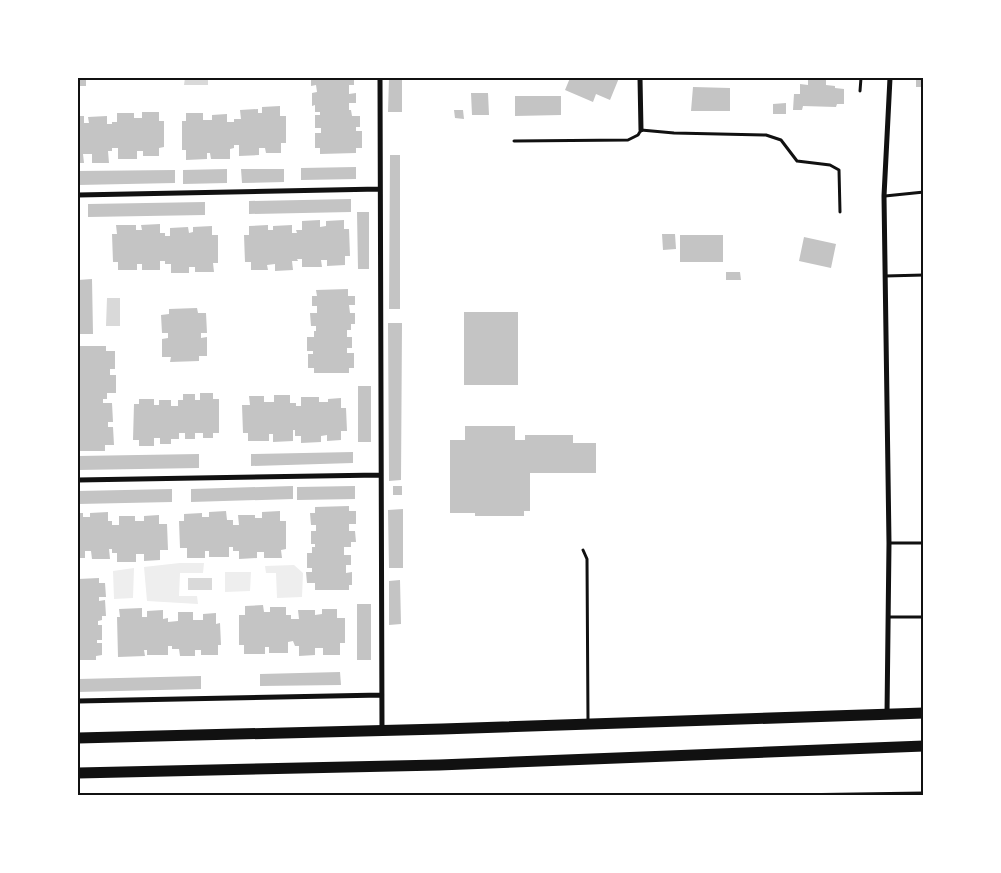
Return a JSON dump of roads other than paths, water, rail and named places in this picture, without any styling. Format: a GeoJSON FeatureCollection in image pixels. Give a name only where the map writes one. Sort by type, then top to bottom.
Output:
{"type":"FeatureCollection","features":[{"type":"Feature","properties":{"kind":"main road"},"geometry":{"type":"LineString","coordinates":[[78,738],[382,731],[924,713]]}},
{"type":"Feature","properties":{"kind":"main road"},"geometry":{"type":"LineString","coordinates":[[78,773],[439,765],[924,746]]}},
{"type":"Feature","properties":{"kind":"street"},"geometry":{"type":"LineString","coordinates":[[380,78],[382,731]]}},
{"type":"Feature","properties":{"kind":"street"},"geometry":{"type":"LineString","coordinates":[[640,78],[641,130]]}},
{"type":"Feature","properties":{"kind":"street"},"geometry":{"type":"LineString","coordinates":[[887,714],[889,543],[884,196],[890,78]]}},
{"type":"Feature","properties":{"kind":"street"},"geometry":{"type":"LineString","coordinates":[[78,195],[380,189]]}},
{"type":"Feature","properties":{"kind":"street"},"geometry":{"type":"LineString","coordinates":[[78,480],[380,475]]}},
{"type":"Feature","properties":{"kind":"street"},"geometry":{"type":"LineString","coordinates":[[78,701],[382,695]]}},
{"type":"Feature","properties":{"kind":"street"},"geometry":{"type":"LineString","coordinates":[[787,796],[924,794]]}},
{"type":"Feature","properties":{"kind":"lane"},"geometry":{"type":"LineString","coordinates":[[860,91],[861,78]]}},
{"type":"Feature","properties":{"kind":"lane"},"geometry":{"type":"LineString","coordinates":[[514,141],[628,140],[638,135],[641,130],[674,133],[766,135],[780,140],[797,160],[830,166],[839,170],[840,212]]}},
{"type":"Feature","properties":{"kind":"lane"},"geometry":{"type":"LineString","coordinates":[[884,196],[924,192]]}},
{"type":"Feature","properties":{"kind":"lane"},"geometry":{"type":"LineString","coordinates":[[885,276],[924,275]]}},
{"type":"Feature","properties":{"kind":"lane"},"geometry":{"type":"LineString","coordinates":[[889,543],[924,543]]}},
{"type":"Feature","properties":{"kind":"lane"},"geometry":{"type":"LineString","coordinates":[[583,550],[587,560],[588,724]]}},
{"type":"Feature","properties":{"kind":"lane"},"geometry":{"type":"LineString","coordinates":[[889,617],[924,617]]}}]}
